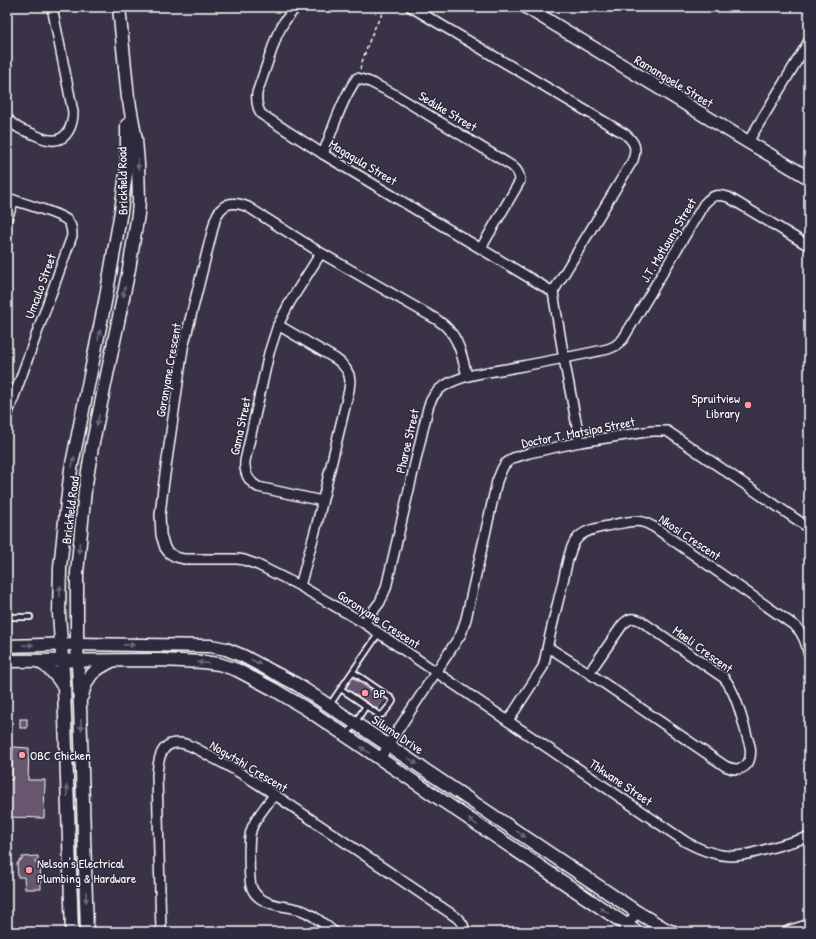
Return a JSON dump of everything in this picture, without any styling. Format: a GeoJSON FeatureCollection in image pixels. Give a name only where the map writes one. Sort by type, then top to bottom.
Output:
{"type":"FeatureCollection","features":[{"type":"Feature","properties":{"kind":"main road","name":"Brickfield Road"},"geometry":{"type":"LineString","coordinates":[[87,932],[79,661],[77,644],[77,573],[85,490],[92,447],[129,269],[139,201],[136,140],[128,98],[119,7]]}},
{"type":"Feature","properties":{"kind":"main road","name":"Ramangoele Street"},"geometry":{"type":"LineString","coordinates":[[532,9],[809,178]]}},
{"type":"Feature","properties":{"kind":"main road","name":"Brickfield Road"},"geometry":{"type":"LineString","coordinates":[[72,932],[64,687],[59,613],[60,568],[66,502],[71,469],[106,297],[121,211],[127,166],[126,101],[128,98]]}},
{"type":"Feature","properties":{"kind":"main road","name":"Siluma Drive"},"geometry":{"type":"LineString","coordinates":[[7,646],[77,644],[211,646],[226,649],[243,656],[296,684],[355,722],[637,912],[667,930],[674,932]]}},
{"type":"Feature","properties":{"kind":"main road"},"geometry":{"type":"LineString","coordinates":[[7,661],[161,660],[219,664],[227,666],[287,697],[629,930]]}},
{"type":"Feature","properties":{"kind":"main road"},"geometry":{"type":"LineString","coordinates":[[38,661],[45,665],[64,687]]}},
{"type":"Feature","properties":{"kind":"main road"},"geometry":{"type":"LineString","coordinates":[[80,706],[84,688],[92,674],[101,667],[113,661]]}},
{"type":"Feature","properties":{"kind":"main road"},"geometry":{"type":"LineString","coordinates":[[789,932],[804,929]]}},
{"type":"Feature","properties":{"kind":"street"},"geometry":{"type":"LineString","coordinates":[[7,118],[16,127],[23,131],[50,140],[61,139],[70,128],[73,120],[73,112],[52,7]]}},
{"type":"Feature","properties":{"kind":"street","name":"Magagula Street"},"geometry":{"type":"LineString","coordinates":[[296,7],[284,22],[277,35],[257,93],[256,102],[261,114],[323,154],[553,292]]}},
{"type":"Feature","properties":{"kind":"street"},"geometry":{"type":"LineString","coordinates":[[411,7],[625,134],[633,142],[635,151],[633,160],[553,292],[580,442]]}},
{"type":"Feature","properties":{"kind":"street"},"geometry":{"type":"LineString","coordinates":[[748,142],[809,41]]}},
{"type":"Feature","properties":{"kind":"street"},"geometry":{"type":"LineString","coordinates":[[323,154],[346,96],[357,78]]}},
{"type":"Feature","properties":{"kind":"street","name":"Seduke Street"},"geometry":{"type":"LineString","coordinates":[[357,78],[370,82],[399,97],[518,171],[520,181],[481,248]]}},
{"type":"Feature","properties":{"kind":"street","name":"J.T. Motloung Street"},"geometry":{"type":"LineString","coordinates":[[564,358],[613,348],[621,342],[704,204],[715,196],[720,195],[728,198],[809,246]]}},
{"type":"Feature","properties":{"kind":"street","name":"Umculo Street"},"geometry":{"type":"LineString","coordinates":[[7,218],[10,199],[65,218],[71,226],[72,231],[72,236],[7,416]]}},
{"type":"Feature","properties":{"kind":"street","name":"Goronyane Crescent"},"geometry":{"type":"LineString","coordinates":[[436,672],[364,623],[300,586],[258,564],[238,559],[184,559],[169,554],[162,542],[160,515],[183,348],[215,220],[219,211],[230,203],[241,204],[248,207],[321,253],[436,319],[446,326],[452,333],[467,376]]}},
{"type":"Feature","properties":{"kind":"street","name":"Gama Street"},"geometry":{"type":"LineString","coordinates":[[321,253],[285,310],[278,325],[269,353],[244,468],[249,479],[258,487],[322,501]]}},
{"type":"Feature","properties":{"kind":"street"},"geometry":{"type":"LineString","coordinates":[[278,325],[336,359],[346,369],[350,381],[317,524],[300,586]]}},
{"type":"Feature","properties":{"kind":"street","name":"Pharoe Street"},"geometry":{"type":"LineString","coordinates":[[364,623],[380,602],[386,588],[428,408],[434,394],[444,386],[467,376],[564,358]]}},
{"type":"Feature","properties":{"kind":"street","name":"Doctor T. Matsipa Street"},"geometry":{"type":"LineString","coordinates":[[380,760],[388,745],[456,642],[464,627],[497,481],[505,464],[513,458],[580,442],[652,431],[667,431],[809,528]]}},
{"type":"Feature","properties":{"kind":"street","name":"Nkosi Crescent"},"geometry":{"type":"LineString","coordinates":[[508,721],[543,667],[571,548],[575,541],[584,533],[594,529],[626,522],[646,523],[800,630],[809,655]]}},
{"type":"Feature","properties":{"kind":"street","name":"Maeli Crescent"},"geometry":{"type":"LineString","coordinates":[[548,647],[589,673],[724,766],[731,769],[738,769],[744,767],[748,762],[751,753],[750,746],[734,693],[729,684],[724,678],[641,621],[631,618],[623,624],[589,673]]}},
{"type":"Feature","properties":{"kind":"street","name":"Thkwane Street"},"geometry":{"type":"LineString","coordinates":[[436,672],[686,842],[702,850],[722,855],[741,856],[809,837]]}},
{"type":"Feature","properties":{"kind":"street","name":"Nogwtshi Crescent"},"geometry":{"type":"LineString","coordinates":[[161,932],[157,775],[159,757],[168,746],[176,743],[182,743],[190,746],[229,766],[274,795],[456,917],[462,922],[465,932]]}},
{"type":"Feature","properties":{"kind":"street"},"geometry":{"type":"LineString","coordinates":[[274,795],[258,817],[251,830],[250,879],[254,892],[258,897],[271,904],[302,910],[334,932]]}},
{"type":"Feature","properties":{"kind":"street"},"geometry":{"type":"LineString","coordinates":[[629,930],[637,912]]}},
{"type":"Feature","properties":{"kind":"lane"},"geometry":{"type":"LineString","coordinates":[[7,617],[30,616]]}},
{"type":"Feature","properties":{"kind":"lane"},"geometry":{"type":"LineString","coordinates":[[329,706],[379,633]]}},
{"type":"Feature","properties":{"kind":"lane"},"geometry":{"type":"LineString","coordinates":[[341,689],[379,715],[382,715],[392,703],[391,698],[353,672]]}},
{"type":"Feature","properties":{"kind":"lane"},"geometry":{"type":"LineString","coordinates":[[346,737],[366,706]]}},
{"type":"Feature","properties":{"kind":"path"},"geometry":{"type":"LineString","coordinates":[[357,78],[374,30],[387,7]]}},
{"type":"Feature","properties":{"kind":"building"},"geometry":{"type":"Polygon","coordinates":[[[352,677],[384,699],[377,709],[345,688],[352,677]]]}},
{"type":"Feature","properties":{"kind":"building"},"geometry":{"type":"Polygon","coordinates":[[[20,719],[27,719],[27,728],[20,728],[20,719]]]}},
{"type":"Feature","properties":{"kind":"building"},"geometry":{"type":"Polygon","coordinates":[[[13,747],[29,748],[28,780],[45,780],[44,818],[7,817],[7,779],[12,780],[13,747]]]}},
{"type":"Feature","properties":{"kind":"building","name":"Nelson's Electrical Plumbing & Hardware"},"geometry":{"type":"Polygon","coordinates":[[[38,856],[38,860],[35,860],[35,863],[40,863],[41,889],[25,889],[24,877],[18,877],[17,863],[19,863],[19,860],[22,860],[22,857],[38,856]]]}},
{"type":"Feature","properties":{"kind":"place","name":"Spruitview Library"},"geometry":{"type":"Point","coordinates":[748,405]}},
{"type":"Feature","properties":{"kind":"place","name":"BP"},"geometry":{"type":"Point","coordinates":[365,693]}},
{"type":"Feature","properties":{"kind":"place","name":"OBC Chicken"},"geometry":{"type":"Point","coordinates":[22,755]}},
{"type":"Feature","properties":{"kind":"place","name":"Nelson's Electrical Plumbing & Hardware"},"geometry":{"type":"Point","coordinates":[29,870]}}]}
